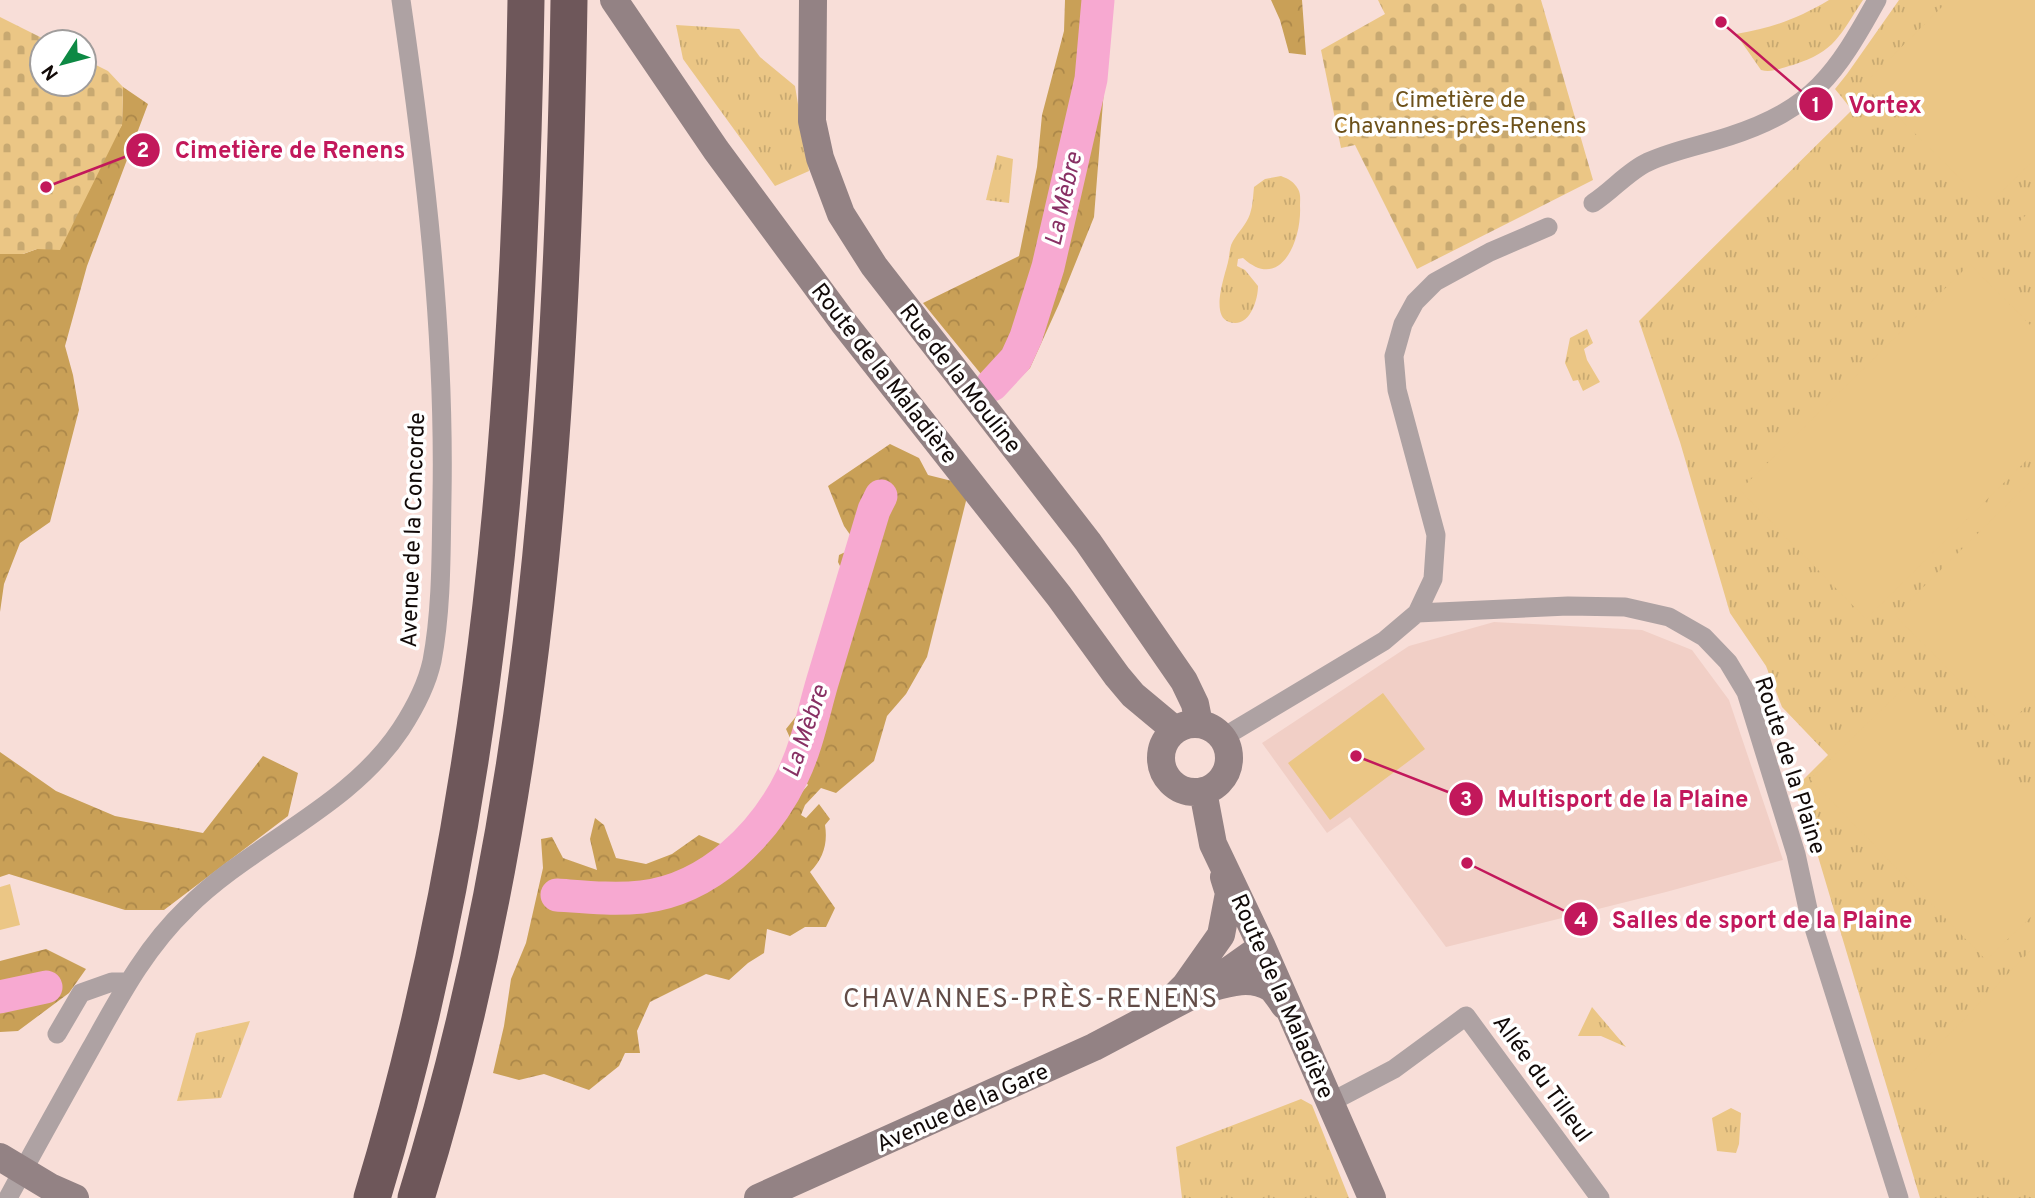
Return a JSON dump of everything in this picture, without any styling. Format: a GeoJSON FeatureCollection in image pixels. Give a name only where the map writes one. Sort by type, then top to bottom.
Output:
{"type":"FeatureCollection","features":[{"type":"Feature","properties":{"kind":"highway"},"geometry":{"type":"LineString","coordinates":[[372,1198],[406,1075],[445,909],[473,748],[485,659],[504,487],[516,322],[526,0]]}},
{"type":"Feature","properties":{"kind":"highway"},"geometry":{"type":"LineString","coordinates":[[416,1198],[448,1085],[488,912],[507,810],[526,681],[554,406],[564,224],[569,0]]}},
{"type":"Feature","properties":{"kind":"street","name":"Avenue de la Concorde"},"geometry":{"type":"LineString","coordinates":[[8,1198],[11,1164],[162,934],[213,884],[349,785],[379,758],[400,731],[414,706],[432,663],[442,522],[443,427],[429,204],[401,0]]}},
{"type":"Feature","properties":{"kind":"street","name":"Route de la Maladière"},"geometry":{"type":"LineString","coordinates":[[614,0],[723,160],[843,322],[1051,586],[1116,676],[1133,695],[1198,731]]}},
{"type":"Feature","properties":{"kind":"street","name":"Rue de la Mouline"},"geometry":{"type":"LineString","coordinates":[[813,0],[813,121],[820,158],[841,214],[874,266],[1088,542],[1184,681],[1195,704],[1198,731]]}},
{"type":"Feature","properties":{"kind":"street"},"geometry":{"type":"LineString","coordinates":[[1592,203],[1647,162],[1753,128],[1796,107],[1819,88],[1850,49],[1877,0]]}},
{"type":"Feature","properties":{"kind":"street"},"geometry":{"type":"LineString","coordinates":[[1198,731],[1229,755],[1226,772],[1214,786],[1203,791],[1183,789],[1175,785],[1164,772],[1161,755],[1163,746],[1384,641],[1417,613],[1433,579],[1436,535],[1397,390],[1394,356],[1403,324],[1415,302],[1435,282],[1481,257],[1548,228]]}},
{"type":"Feature","properties":{"kind":"street","name":"Route de la Plaine"},"geometry":{"type":"LineString","coordinates":[[1417,613],[1569,606],[1625,607],[1669,617],[1704,637],[1728,662],[1746,692],[1796,854],[1808,909],[1899,1198]]}},
{"type":"Feature","properties":{"kind":"street","name":"Route de la Maladière"},"geometry":{"type":"LineString","coordinates":[[1203,791],[1213,844],[1292,1013],[1372,1198]]}},
{"type":"Feature","properties":{"kind":"street","name":"Avenue de la Gare"},"geometry":{"type":"LineString","coordinates":[[1163,1009],[1185,986],[1221,935],[1229,893],[1213,844]]}},
{"type":"Feature","properties":{"kind":"street","name":"Avenue de la Gare"},"geometry":{"type":"LineString","coordinates":[[1200,991],[1262,947]]}},
{"type":"Feature","properties":{"kind":"street","name":"Avenue de la Gare"},"geometry":{"type":"LineString","coordinates":[[758,1198],[1094,1047],[1200,991],[1235,980],[1250,981],[1271,989],[1292,1013]]}},
{"type":"Feature","properties":{"kind":"street"},"geometry":{"type":"LineString","coordinates":[[57,1034],[81,993],[113,982],[128,982]]}},
{"type":"Feature","properties":{"kind":"street","name":"Allée du Tilleul"},"geometry":{"type":"LineString","coordinates":[[1331,1102],[1394,1069],[1466,1016],[1600,1198]]}},
{"type":"Feature","properties":{"kind":"street"},"geometry":{"type":"LineString","coordinates":[[11,1164],[75,1198]]}},
{"type":"Feature","properties":{"kind":"shaded area"},"geometry":{"type":"Polygon","coordinates":[[[1494,622],[1642,630],[1692,650],[1729,700],[1783,860],[1446,947],[1350,817],[1327,833],[1262,743],[1409,646],[1494,622]]]}},
{"type":"Feature","properties":{"kind":"green space"},"geometry":{"type":"Polygon","coordinates":[[[1065,0],[1111,0],[1094,217],[1030,368],[1002,395],[994,390],[923,303],[1019,256],[1037,167],[1042,115],[1064,31],[1065,0]]]}},
{"type":"Feature","properties":{"kind":"green space"},"geometry":{"type":"Polygon","coordinates":[[[1271,0],[1302,0],[1306,55],[1289,53],[1271,0]]]}},
{"type":"Feature","properties":{"kind":"green space","name":"Cimetière de Chavannes-près-Renens"},"geometry":{"type":"Polygon","coordinates":[[[1378,0],[1541,0],[1593,180],[1417,269],[1355,145],[1341,148],[1321,50],[1385,14],[1378,0]]]}},
{"type":"Feature","properties":{"kind":"green space"},"geometry":{"type":"Polygon","coordinates":[[[1829,0],[1863,0],[1835,41],[1807,60],[1773,71],[1761,70],[1736,34],[1784,22],[1829,0]]]}},
{"type":"Feature","properties":{"kind":"green space"},"geometry":{"type":"Polygon","coordinates":[[[1899,0],[2035,0],[2035,1198],[1920,1198],[1797,786],[1828,755],[1782,707],[1766,666],[1730,613],[1680,442],[1639,321],[1852,110],[1835,89],[1899,0]]]}},
{"type":"Feature","properties":{"kind":"green space"},"geometry":{"type":"Polygon","coordinates":[[[1949,0],[2035,0],[2035,159],[1987,206],[1865,83],[1949,0]]]}},
{"type":"Feature","properties":{"kind":"green space"},"geometry":{"type":"Polygon","coordinates":[[[0,17],[28,31],[28,98],[98,98],[98,66],[108,71],[123,87],[122,125],[60,250],[37,249],[23,254],[0,254],[0,17]]]}},
{"type":"Feature","properties":{"kind":"green space"},"geometry":{"type":"Polygon","coordinates":[[[676,25],[739,29],[760,57],[795,86],[809,171],[775,186],[683,59],[676,25]]]}},
{"type":"Feature","properties":{"kind":"green space"},"geometry":{"type":"Polygon","coordinates":[[[123,87],[148,104],[87,266],[65,346],[79,410],[50,522],[20,543],[4,584],[0,612],[0,254],[23,254],[37,249],[122,125],[123,87]]]}},
{"type":"Feature","properties":{"kind":"green space"},"geometry":{"type":"Polygon","coordinates":[[[997,155],[1013,159],[1009,203],[986,200],[997,155]]]}},
{"type":"Feature","properties":{"kind":"green space"},"geometry":{"type":"Polygon","coordinates":[[[1281,176],[1293,183],[1300,195],[1300,219],[1293,246],[1287,258],[1278,266],[1268,269],[1256,267],[1243,258],[1238,259],[1237,266],[1245,270],[1258,286],[1258,292],[1247,318],[1236,323],[1229,322],[1220,312],[1220,304],[1231,246],[1250,214],[1254,187],[1265,179],[1281,176]]]}},
{"type":"Feature","properties":{"kind":"green space"},"geometry":{"type":"Polygon","coordinates":[[[2035,206],[2035,254],[2011,230],[2035,206]]]}},
{"type":"Feature","properties":{"kind":"green space"},"geometry":{"type":"Polygon","coordinates":[[[1970,264],[2035,330],[2035,452],[1866,619],[1740,490],[1970,264]]]}},
{"type":"Feature","properties":{"kind":"green space"},"geometry":{"type":"Polygon","coordinates":[[[1587,329],[1593,343],[1584,349],[1600,382],[1583,391],[1578,380],[1573,381],[1565,363],[1570,338],[1587,329]]]}},
{"type":"Feature","properties":{"kind":"green space"},"geometry":{"type":"Polygon","coordinates":[[[890,444],[919,458],[928,475],[960,483],[967,497],[927,657],[906,694],[887,716],[874,761],[836,793],[821,788],[805,805],[801,815],[806,818],[819,804],[830,819],[825,825],[824,851],[810,872],[835,908],[826,927],[805,927],[790,936],[767,929],[764,953],[729,980],[706,974],[650,1002],[637,1031],[640,1053],[625,1053],[619,1066],[589,1090],[544,1074],[519,1080],[493,1073],[511,979],[526,943],[543,868],[541,839],[552,837],[563,858],[597,870],[590,839],[595,818],[604,825],[616,858],[646,864],[672,854],[699,835],[739,852],[773,826],[808,785],[794,763],[803,743],[791,740],[786,729],[798,714],[809,712],[813,683],[821,678],[833,635],[823,625],[843,572],[838,562],[839,555],[858,546],[844,526],[828,486],[890,444]]]}},
{"type":"Feature","properties":{"kind":"green space"},"geometry":{"type":"Polygon","coordinates":[[[2035,477],[2035,698],[2005,727],[1895,615],[2035,477]]]}},
{"type":"Feature","properties":{"kind":"green space"},"geometry":{"type":"Polygon","coordinates":[[[1907,685],[2035,813],[2035,913],[1986,960],[1810,779],[1907,685]]]}},
{"type":"Feature","properties":{"kind":"green space"},"geometry":{"type":"Polygon","coordinates":[[[1383,693],[1425,749],[1330,820],[1288,763],[1383,693]]]}},
{"type":"Feature","properties":{"kind":"green space"},"geometry":{"type":"Polygon","coordinates":[[[0,752],[56,791],[115,816],[203,833],[263,756],[298,773],[288,816],[164,910],[125,910],[9,874],[0,877],[0,752]]]}},
{"type":"Feature","properties":{"kind":"green space"},"geometry":{"type":"Polygon","coordinates":[[[10,884],[20,925],[0,930],[0,887],[10,884]]]}},
{"type":"Feature","properties":{"kind":"green space"},"geometry":{"type":"Polygon","coordinates":[[[2035,946],[2035,1184],[2024,1195],[1907,1078],[2035,946]]]}},
{"type":"Feature","properties":{"kind":"green space"},"geometry":{"type":"Polygon","coordinates":[[[46,949],[86,969],[69,993],[18,1031],[0,1032],[0,961],[46,949]]]}},
{"type":"Feature","properties":{"kind":"green space"},"geometry":{"type":"Polygon","coordinates":[[[1592,1007],[1626,1047],[1601,1036],[1578,1036],[1592,1007]]]}},
{"type":"Feature","properties":{"kind":"green space"},"geometry":{"type":"Polygon","coordinates":[[[250,1021],[221,1098],[177,1101],[196,1033],[250,1021]]]}},
{"type":"Feature","properties":{"kind":"green space"},"geometry":{"type":"Polygon","coordinates":[[[1301,1099],[1312,1105],[1349,1198],[1182,1198],[1176,1147],[1301,1099]]]}},
{"type":"Feature","properties":{"kind":"green space"},"geometry":{"type":"Polygon","coordinates":[[[1731,1108],[1741,1113],[1736,1153],[1717,1151],[1712,1118],[1731,1108]]]}},
{"type":"Feature","properties":{"kind":"waterway","name":"La Mèbre"},"geometry":{"type":"LineString","coordinates":[[992,385],[1016,359],[1026,337],[1048,267],[1091,79],[1098,0]]}},
{"type":"Feature","properties":{"kind":"waterway","name":"La Mèbre"},"geometry":{"type":"LineString","coordinates":[[557,895],[620,898],[667,892],[690,883],[733,855],[767,818],[793,775],[802,753],[867,532],[881,496]]}},
{"type":"Feature","properties":{"kind":"waterway","name":"La Mèbre"},"geometry":{"type":"LineString","coordinates":[[0,997],[46,987]]}},
{"type":"Feature","properties":{"kind":"place","name":"Vortex"},"geometry":{"type":"Point","coordinates":[1721,22]}},
{"type":"Feature","properties":{"kind":"place","name":"Cimetière de Renens"},"geometry":{"type":"Point","coordinates":[46,187]}},
{"type":"Feature","properties":{"kind":"place","name":"Multisport de la Plaine"},"geometry":{"type":"Point","coordinates":[1356,756]}},
{"type":"Feature","properties":{"kind":"place","name":"Salles de sport de la Plaine"},"geometry":{"type":"Point","coordinates":[1467,863]}},
{"type":"Feature","properties":{"kind":"district","name":"CHAVANNES-PRÈS-RENENS"},"geometry":{"type":"Point","coordinates":[1031,998]}}]}
